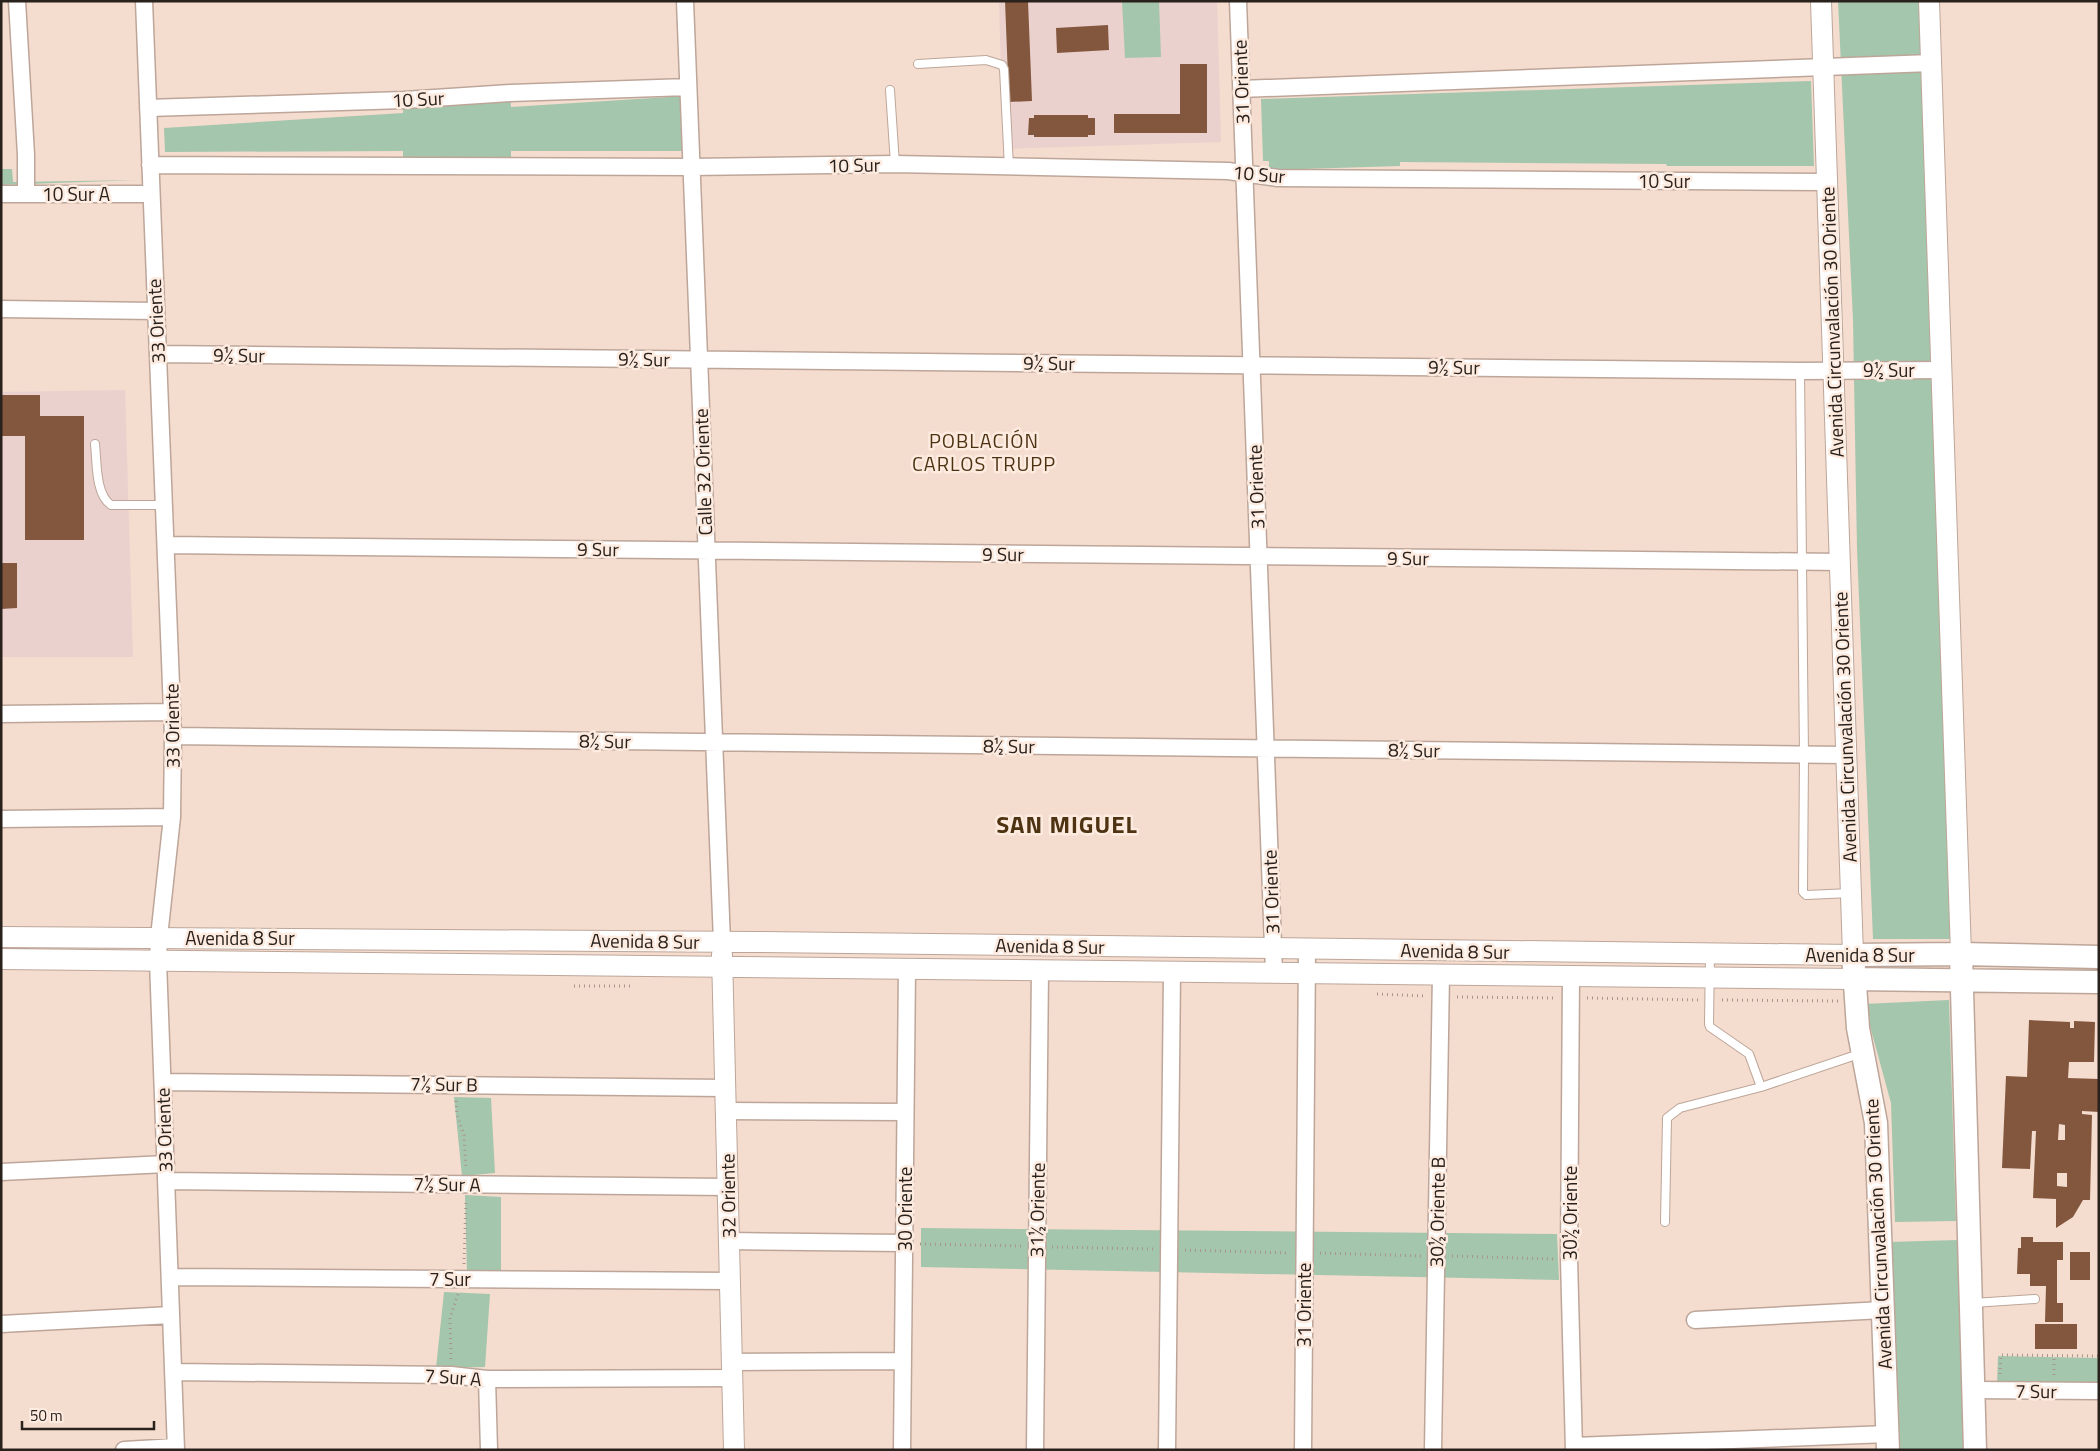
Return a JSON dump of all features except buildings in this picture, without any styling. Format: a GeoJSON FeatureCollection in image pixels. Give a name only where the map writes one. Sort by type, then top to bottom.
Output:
{"type":"FeatureCollection","features":[{"type":"Feature","properties":{"kind":"main road","name":"Avenida 8 Sur"},"geometry":{"type":"LineString","coordinates":[[1853,956],[1961,954],[2099,957]]}},
{"type":"Feature","properties":{"kind":"main road"},"geometry":{"type":"LineString","coordinates":[[1961,954],[1975,1450]]}},
{"type":"Feature","properties":{"kind":"main road","name":"Avenida Circunvalación 30 Oriente"},"geometry":{"type":"LineString","coordinates":[[1853,956],[1858,1028],[1876,1123],[1888,1442]]}},
{"type":"Feature","properties":{"kind":"main road","name":"Avenida 8 Sur"},"geometry":{"type":"LineString","coordinates":[[1854,979],[2099,982]]}},
{"type":"Feature","properties":{"kind":"street"},"geometry":{"type":"LineString","coordinates":[[17,1],[26,155],[26,194]]}},
{"type":"Feature","properties":{"kind":"street","name":"33 Oriente"},"geometry":{"type":"LineString","coordinates":[[144,1],[173,736],[172,817],[158,961],[177,1449]]}},
{"type":"Feature","properties":{"kind":"street","name":"Calle 32 Oriente"},"geometry":{"type":"LineString","coordinates":[[685,1],[722,942]]}},
{"type":"Feature","properties":{"kind":"street","name":"31 Oriente"},"geometry":{"type":"LineString","coordinates":[[1238,1],[1274,973]]}},
{"type":"Feature","properties":{"kind":"street","name":"Avenida Circunvalación 30 Oriente"},"geometry":{"type":"LineString","coordinates":[[1820,1],[1853,956]]}},
{"type":"Feature","properties":{"kind":"street"},"geometry":{"type":"LineString","coordinates":[[1929,1],[1961,954]]}},
{"type":"Feature","properties":{"kind":"street"},"geometry":{"type":"LineString","coordinates":[[1241,89],[1931,63]]}},
{"type":"Feature","properties":{"kind":"street","name":"10 Sur"},"geometry":{"type":"LineString","coordinates":[[148,108],[404,100],[510,93],[688,87]]}},
{"type":"Feature","properties":{"kind":"street","name":"10 Sur"},"geometry":{"type":"LineString","coordinates":[[150,165],[691,167],[895,164],[1228,171],[1278,178],[1827,182]]}},
{"type":"Feature","properties":{"kind":"street","name":"10 Sur A"},"geometry":{"type":"LineString","coordinates":[[1,194],[151,194]]}},
{"type":"Feature","properties":{"kind":"street"},"geometry":{"type":"LineString","coordinates":[[1,310],[156,311]]}},
{"type":"Feature","properties":{"kind":"street","name":"9½ Sur"},"geometry":{"type":"LineString","coordinates":[[158,354],[1800,371],[1941,370]]}},
{"type":"Feature","properties":{"kind":"street","name":"9 Sur"},"geometry":{"type":"LineString","coordinates":[[166,545],[1840,562]]}},
{"type":"Feature","properties":{"kind":"street"},"geometry":{"type":"LineString","coordinates":[[1,714],[172,712]]}},
{"type":"Feature","properties":{"kind":"street","name":"8½ Sur"},"geometry":{"type":"LineString","coordinates":[[173,736],[1846,755]]}},
{"type":"Feature","properties":{"kind":"street"},"geometry":{"type":"LineString","coordinates":[[1,819],[172,817]]}},
{"type":"Feature","properties":{"kind":"street","name":"Avenida 8 Sur"},"geometry":{"type":"LineString","coordinates":[[1,937],[722,942],[1853,956]]}},
{"type":"Feature","properties":{"kind":"street","name":"32 Oriente"},"geometry":{"type":"LineString","coordinates":[[722,942],[734,1450]]}},
{"type":"Feature","properties":{"kind":"street","name":"31 Oriente"},"geometry":{"type":"LineString","coordinates":[[1303,1450],[1307,950]]}},
{"type":"Feature","properties":{"kind":"street","name":"Avenida 8 Sur"},"geometry":{"type":"LineString","coordinates":[[1,959],[1854,979]]}},
{"type":"Feature","properties":{"kind":"street","name":"30 Oriente"},"geometry":{"type":"LineString","coordinates":[[902,1450],[907,969]]}},
{"type":"Feature","properties":{"kind":"street","name":"31½ Oriente"},"geometry":{"type":"LineString","coordinates":[[1035,1450],[1040,970]]}},
{"type":"Feature","properties":{"kind":"street"},"geometry":{"type":"LineString","coordinates":[[1167,1450],[1172,972]]}},
{"type":"Feature","properties":{"kind":"street","name":"30½ Oriente B"},"geometry":{"type":"LineString","coordinates":[[1433,1450],[1441,974]]}},
{"type":"Feature","properties":{"kind":"street","name":"30½ Oriente"},"geometry":{"type":"LineString","coordinates":[[1572,976],[1569,1259],[1574,1448]]}},
{"type":"Feature","properties":{"kind":"street","name":"7½ Sur B"},"geometry":{"type":"LineString","coordinates":[[163,1082],[725,1088]]}},
{"type":"Feature","properties":{"kind":"street"},"geometry":{"type":"LineString","coordinates":[[726,1111],[906,1112]]}},
{"type":"Feature","properties":{"kind":"street"},"geometry":{"type":"LineString","coordinates":[[1,1172],[166,1164]]}},
{"type":"Feature","properties":{"kind":"street","name":"7½ Sur A"},"geometry":{"type":"LineString","coordinates":[[166,1181],[728,1187]]}},
{"type":"Feature","properties":{"kind":"street"},"geometry":{"type":"LineString","coordinates":[[729,1240],[904,1243]]}},
{"type":"Feature","properties":{"kind":"street","name":"7 Sur"},"geometry":{"type":"LineString","coordinates":[[170,1277],[730,1281]]}},
{"type":"Feature","properties":{"kind":"street"},"geometry":{"type":"LineString","coordinates":[[1695,1320],[1883,1310]]}},
{"type":"Feature","properties":{"kind":"street"},"geometry":{"type":"LineString","coordinates":[[1,1324],[171,1315]]}},
{"type":"Feature","properties":{"kind":"street","name":"7 Sur A"},"geometry":{"type":"LineString","coordinates":[[173,1372],[451,1375],[487,1379],[732,1370],[903,1361]]}},
{"type":"Feature","properties":{"kind":"street"},"geometry":{"type":"LineString","coordinates":[[487,1379],[489,1450]]}},
{"type":"Feature","properties":{"kind":"street","name":"7 Sur"},"geometry":{"type":"LineString","coordinates":[[1973,1390],[2099,1391]]}},
{"type":"Feature","properties":{"kind":"street"},"geometry":{"type":"LineString","coordinates":[[1574,1448],[1888,1442]]}},
{"type":"Feature","properties":{"kind":"street"},"geometry":{"type":"LineString","coordinates":[[124,1450],[177,1449]]}},
{"type":"Feature","properties":{"kind":"lane"},"geometry":{"type":"LineString","coordinates":[[918,64],[986,60],[1002,65],[1009,166]]}},
{"type":"Feature","properties":{"kind":"lane"},"geometry":{"type":"LineString","coordinates":[[890,90],[895,164]]}},
{"type":"Feature","properties":{"kind":"lane"},"geometry":{"type":"LineString","coordinates":[[1800,371],[1804,755],[1802,892],[1806,895],[1851,893]]}},
{"type":"Feature","properties":{"kind":"lane"},"geometry":{"type":"LineString","coordinates":[[95,444],[100,487],[105,501],[111,505],[165,505]]}},
{"type":"Feature","properties":{"kind":"lane"},"geometry":{"type":"LineString","coordinates":[[1710,954],[1710,1027],[1749,1054],[1761,1087]]}},
{"type":"Feature","properties":{"kind":"lane"},"geometry":{"type":"LineString","coordinates":[[1665,1222],[1667,1118],[1680,1108],[1761,1087],[1863,1053]]}},
{"type":"Feature","properties":{"kind":"lane"},"geometry":{"type":"LineString","coordinates":[[1970,1303],[2036,1299]]}},
{"type":"Feature","properties":{"kind":"path"},"geometry":{"type":"LineString","coordinates":[[451,1375],[450,1318],[462,1279],[467,1184],[464,1135],[455,1103],[458,1084]]}},
{"type":"Feature","properties":{"kind":"path"},"geometry":{"type":"LineString","coordinates":[[904,1243],[1569,1259]]}},
{"type":"Feature","properties":{"kind":"path"},"geometry":{"type":"LineString","coordinates":[[2000,1390],[2001,1355],[2099,1356]]}},
{"type":"Feature","properties":{"kind":"shaded area"},"geometry":{"type":"Polygon","coordinates":[[[999,1],[1217,1],[1221,142],[1003,149],[999,1]]]}},
{"type":"Feature","properties":{"kind":"shaded area"},"geometry":{"type":"Polygon","coordinates":[[[125,390],[133,657],[1,657],[1,392],[125,390]]]}},
{"type":"Feature","properties":{"kind":"green space"},"geometry":{"type":"Polygon","coordinates":[[[1122,1],[1159,1],[1161,57],[1125,58],[1122,1]]]}},
{"type":"Feature","properties":{"kind":"green space"},"geometry":{"type":"Polygon","coordinates":[[[1838,1],[1919,1],[1951,939],[1873,939],[1857,549],[1853,320],[1838,1]]]}},
{"type":"Feature","properties":{"kind":"green space"},"geometry":{"type":"Polygon","coordinates":[[[1811,81],[1814,166],[1400,162],[1400,166],[1269,170],[1269,161],[1263,161],[1261,99],[1811,81]]]}},
{"type":"Feature","properties":{"kind":"green space"},"geometry":{"type":"Polygon","coordinates":[[[510,93],[511,107],[685,96],[688,151],[511,151],[511,160],[403,165],[403,151],[165,152],[164,128],[403,113],[404,100],[510,93]]]}},
{"type":"Feature","properties":{"kind":"green space"},"geometry":{"type":"Polygon","coordinates":[[[1,169],[12,169],[13,182],[138,180],[1,185],[1,169]]]}},
{"type":"Feature","properties":{"kind":"green space"},"geometry":{"type":"Polygon","coordinates":[[[1949,1000],[1956,1221],[1895,1222],[1891,1103],[1864,1004],[1949,1000]]]}},
{"type":"Feature","properties":{"kind":"green space"},"geometry":{"type":"Polygon","coordinates":[[[454,1097],[491,1098],[495,1173],[462,1176],[454,1097]]]}},
{"type":"Feature","properties":{"kind":"green space"},"geometry":{"type":"Polygon","coordinates":[[[465,1195],[501,1197],[501,1272],[467,1274],[465,1195]]]}},
{"type":"Feature","properties":{"kind":"green space"},"geometry":{"type":"Polygon","coordinates":[[[921,1228],[1557,1234],[1559,1280],[921,1267],[921,1228]]]}},
{"type":"Feature","properties":{"kind":"green space"},"geometry":{"type":"Polygon","coordinates":[[[1958,1240],[1966,1450],[1898,1450],[1888,1242],[1958,1240]]]}},
{"type":"Feature","properties":{"kind":"green space"},"geometry":{"type":"Polygon","coordinates":[[[444,1292],[490,1294],[485,1367],[436,1368],[444,1292]]]}},
{"type":"Feature","properties":{"kind":"green space"},"geometry":{"type":"Polygon","coordinates":[[[1998,1356],[2099,1358],[2099,1388],[1997,1384],[1998,1356]]]}},
{"type":"Feature","properties":{"kind":"district","name":"POBLACIÓN CARLOS TRUPP"},"geometry":{"type":"Point","coordinates":[984,452]}},
{"type":"Feature","properties":{"kind":"district","name":"SAN MIGUEL"},"geometry":{"type":"Point","coordinates":[1067,825]}}]}
